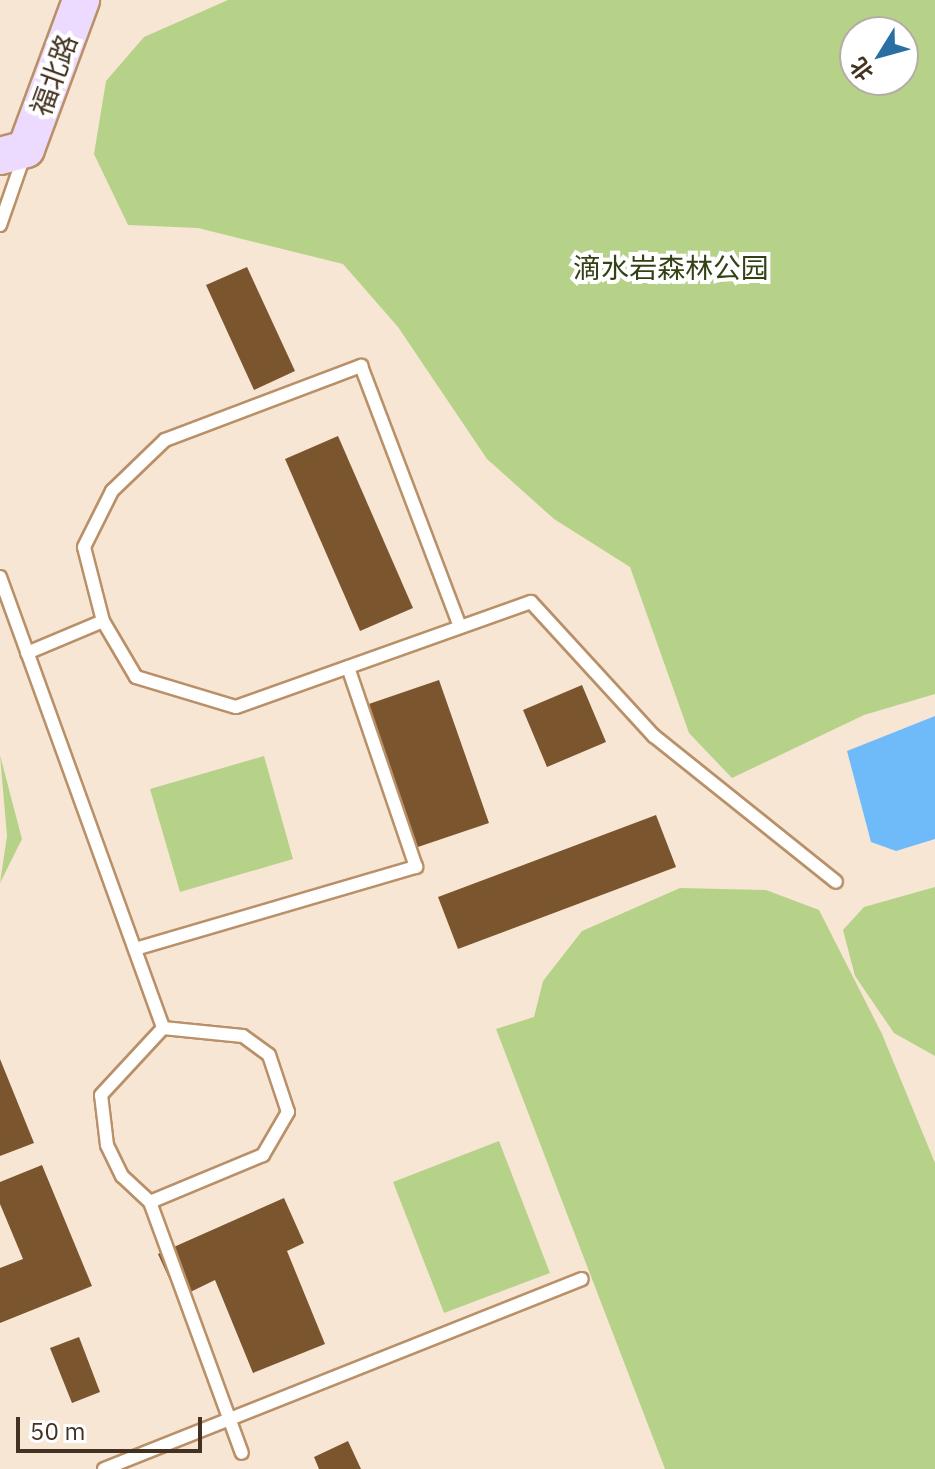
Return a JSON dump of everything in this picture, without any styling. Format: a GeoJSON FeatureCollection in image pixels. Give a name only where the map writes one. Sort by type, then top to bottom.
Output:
{"type":"FeatureCollection","features":[{"type":"Feature","properties":{"kind":"street","name":"福北路"},"geometry":{"type":"LineString","coordinates":[[13,152],[81,0]]}},
{"type":"Feature","properties":{"kind":"lane"},"geometry":{"type":"LineString","coordinates":[[0,225],[13,152]]}},
{"type":"Feature","properties":{"kind":"lane"},"geometry":{"type":"LineString","coordinates":[[460,627],[361,366],[165,440],[112,491],[84,547],[103,621],[136,677],[236,707],[531,602],[654,736],[836,882]]}},
{"type":"Feature","properties":{"kind":"lane"},"geometry":{"type":"LineString","coordinates":[[0,577],[163,1028]]}},
{"type":"Feature","properties":{"kind":"lane"},"geometry":{"type":"LineString","coordinates":[[27,653],[103,621]]}},
{"type":"Feature","properties":{"kind":"lane"},"geometry":{"type":"LineString","coordinates":[[135,949],[416,867],[348,667]]}},
{"type":"Feature","properties":{"kind":"lane"},"geometry":{"type":"LineString","coordinates":[[150,1202],[263,1155],[288,1112],[269,1055],[243,1036],[163,1028]]}},
{"type":"Feature","properties":{"kind":"lane"},"geometry":{"type":"LineString","coordinates":[[163,1028],[101,1095],[107,1145],[122,1176],[150,1202],[242,1453]]}},
{"type":"Feature","properties":{"kind":"lane"},"geometry":{"type":"LineString","coordinates":[[104,1469],[582,1279]]}},
{"type":"Feature","properties":{"kind":"green space","name":"滴水岩森林公园"},"geometry":{"type":"Polygon","coordinates":[[[228,0],[935,0],[935,694],[864,715],[732,778],[689,733],[630,567],[554,519],[487,459],[398,327],[343,264],[198,228],[128,225],[94,154],[106,81],[144,37],[228,0]]]}},
{"type":"Feature","properties":{"kind":"green space"},"geometry":{"type":"Polygon","coordinates":[[[0,755],[22,839],[0,883],[7,836],[0,755]]]}},
{"type":"Feature","properties":{"kind":"green space"},"geometry":{"type":"Polygon","coordinates":[[[264,756],[293,859],[180,892],[150,789],[264,756]]]}},
{"type":"Feature","properties":{"kind":"green space"},"geometry":{"type":"Polygon","coordinates":[[[935,887],[935,1056],[894,1033],[855,976],[843,930],[864,907],[935,887]]]}},
{"type":"Feature","properties":{"kind":"green space"},"geometry":{"type":"Polygon","coordinates":[[[680,888],[766,890],[819,910],[882,1034],[935,1163],[935,1469],[665,1469],[496,1029],[534,1017],[543,981],[582,931],[680,888]]]}},
{"type":"Feature","properties":{"kind":"green space"},"geometry":{"type":"Polygon","coordinates":[[[499,1141],[550,1273],[444,1313],[393,1182],[499,1141]]]}},
{"type":"Feature","properties":{"kind":"water"},"geometry":{"type":"Polygon","coordinates":[[[935,716],[935,839],[896,851],[871,842],[847,751],[935,716]]]}},
{"type":"Feature","properties":{"kind":"building"},"geometry":{"type":"Polygon","coordinates":[[[247,267],[295,371],[254,390],[206,285],[247,267]]]}},
{"type":"Feature","properties":{"kind":"building"},"geometry":{"type":"Polygon","coordinates":[[[338,436],[413,608],[360,631],[285,459],[338,436]]]}},
{"type":"Feature","properties":{"kind":"building"},"geometry":{"type":"Polygon","coordinates":[[[439,680],[489,823],[409,850],[360,707],[439,680]]]}},
{"type":"Feature","properties":{"kind":"building"},"geometry":{"type":"Polygon","coordinates":[[[582,685],[606,742],[547,767],[523,710],[582,685]]]}},
{"type":"Feature","properties":{"kind":"building"},"geometry":{"type":"Polygon","coordinates":[[[656,815],[676,867],[458,949],[438,897],[656,815]]]}},
{"type":"Feature","properties":{"kind":"building"},"geometry":{"type":"Polygon","coordinates":[[[0,1059],[34,1143],[0,1156],[0,1059]]]}},
{"type":"Feature","properties":{"kind":"building"},"geometry":{"type":"Polygon","coordinates":[[[42,1165],[92,1286],[0,1323],[0,1268],[23,1259],[0,1204],[0,1182],[42,1165]]]}},
{"type":"Feature","properties":{"kind":"building"},"geometry":{"type":"Polygon","coordinates":[[[284,1198],[304,1243],[287,1251],[325,1344],[253,1373],[215,1280],[178,1298],[158,1254],[284,1198]]]}},
{"type":"Feature","properties":{"kind":"building"},"geometry":{"type":"Polygon","coordinates":[[[79,1337],[100,1392],[72,1403],[50,1348],[79,1337]]]}},
{"type":"Feature","properties":{"kind":"building"},"geometry":{"type":"Polygon","coordinates":[[[348,1441],[361,1469],[319,1469],[314,1457],[348,1441]]]}}]}
